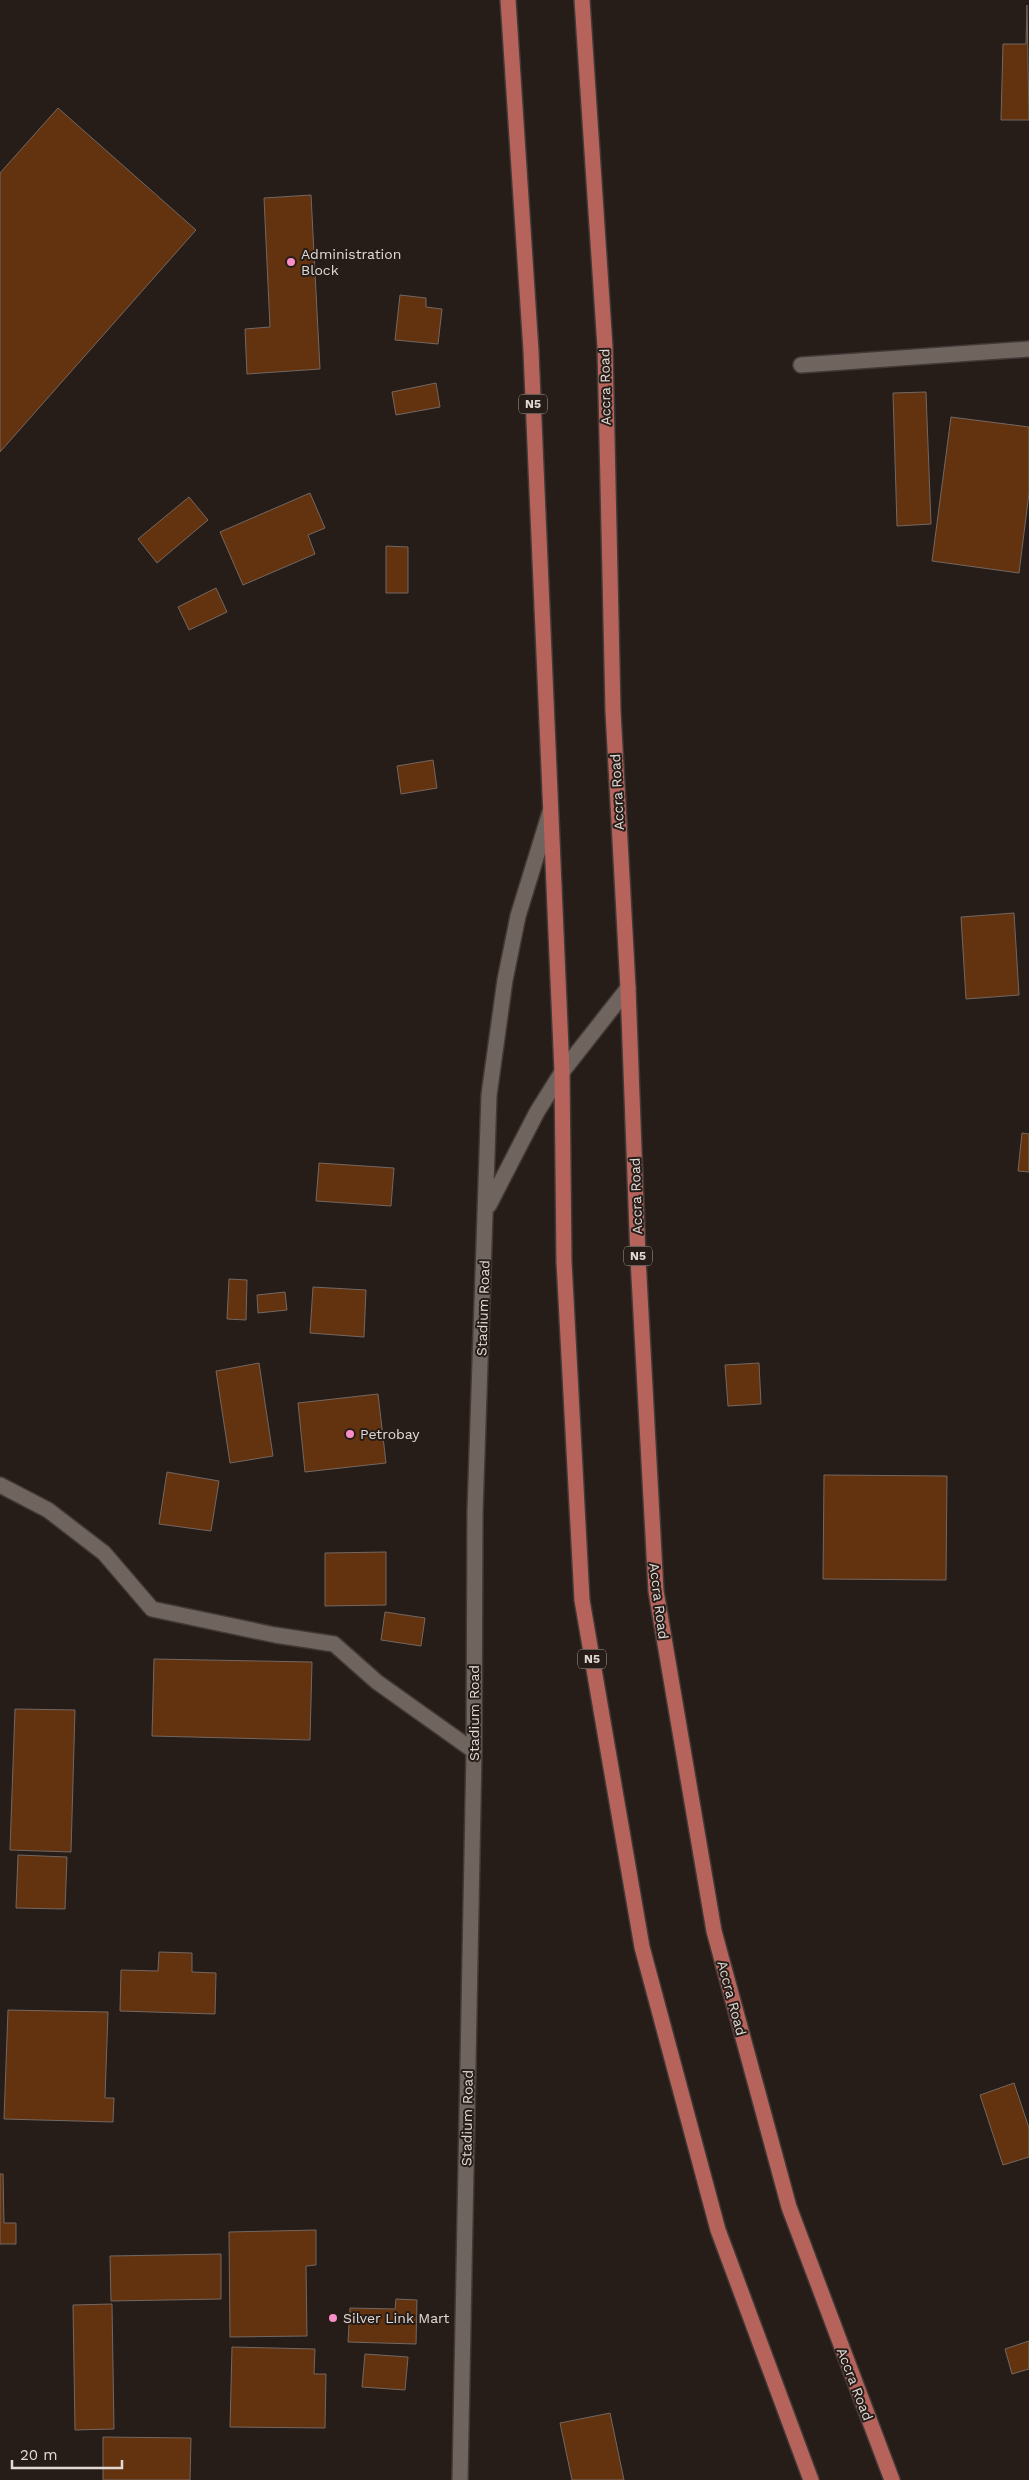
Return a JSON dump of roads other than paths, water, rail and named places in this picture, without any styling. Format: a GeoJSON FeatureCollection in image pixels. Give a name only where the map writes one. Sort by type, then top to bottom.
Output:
{"type":"FeatureCollection","features":[{"type":"Feature","properties":{"kind":"main road","name":"N5"},"geometry":{"type":"LineString","coordinates":[[508,0],[531,351],[562,1072],[564,1262],[582,1600],[642,1947],[718,2230],[811,2480]]}},
{"type":"Feature","properties":{"kind":"main road","name":"Accra Road"},"geometry":{"type":"LineString","coordinates":[[582,0],[605,347],[613,711],[628,988],[638,1258],[656,1591],[712,1921],[789,2207],[892,2480]]}},
{"type":"Feature","properties":{"kind":"main road"},"geometry":{"type":"LineString","coordinates":[[801,365],[1029,349]]}},
{"type":"Feature","properties":{"kind":"main road"},"geometry":{"type":"LineString","coordinates":[[486,1211],[489,1095],[505,980],[518,916],[551,808]]}},
{"type":"Feature","properties":{"kind":"main road","name":"Stadium Road"},"geometry":{"type":"LineString","coordinates":[[460,2480],[474,1751],[475,1512],[486,1211],[532,1121],[562,1072],[628,988]]}},
{"type":"Feature","properties":{"kind":"main road"},"geometry":{"type":"LineString","coordinates":[[0,1485],[48,1510],[104,1553],[152,1609],[275,1635],[334,1644],[378,1682],[474,1751]]}},
{"type":"Feature","properties":{"kind":"place","name":"Administration Block"},"geometry":{"type":"Point","coordinates":[291,262]}},
{"type":"Feature","properties":{"kind":"place","name":"Petrobay"},"geometry":{"type":"Point","coordinates":[350,1434]}},
{"type":"Feature","properties":{"kind":"place","name":"Silver Link Mart"},"geometry":{"type":"Point","coordinates":[333,2318]}}]}
